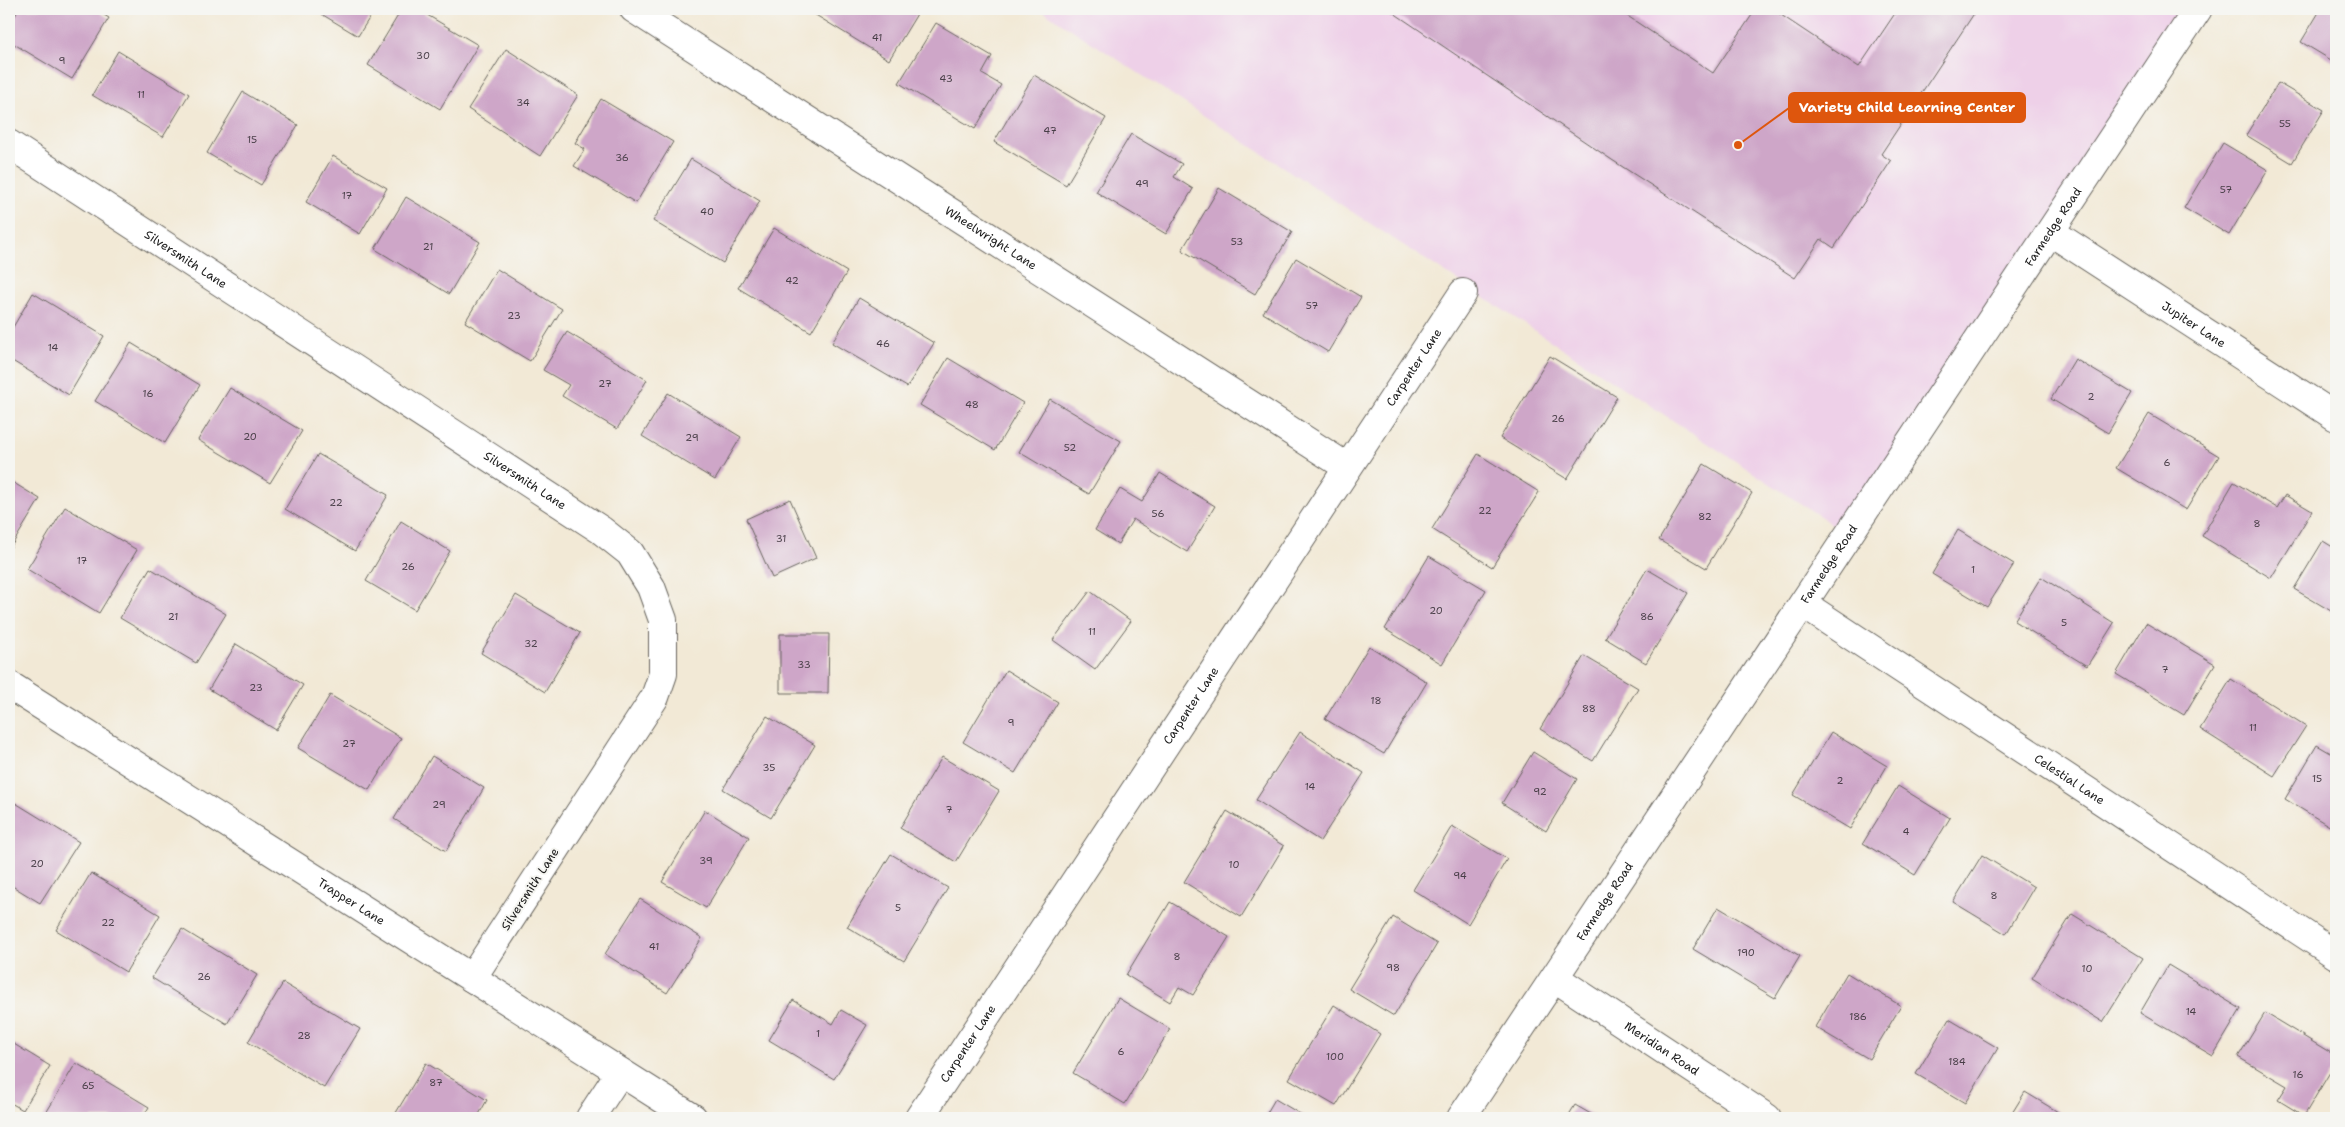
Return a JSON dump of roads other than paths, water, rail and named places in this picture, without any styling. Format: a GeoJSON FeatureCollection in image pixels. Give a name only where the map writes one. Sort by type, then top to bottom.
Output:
{"type":"FeatureCollection","features":[{"type":"Feature","properties":{"kind":"street","name":"Wheelwright Lane"},"geometry":{"type":"LineString","coordinates":[[634,9],[1347,468]]}},
{"type":"Feature","properties":{"kind":"street","name":"Farmedge Road"},"geometry":{"type":"LineString","coordinates":[[1461,1118],[2198,9]]}},
{"type":"Feature","properties":{"kind":"street","name":"Silversmith Lane"},"geometry":{"type":"LineString","coordinates":[[9,144],[602,530],[630,553],[651,587],[663,620],[663,674],[656,697],[472,978]]}},
{"type":"Feature","properties":{"kind":"street","name":"Jupiter Lane"},"geometry":{"type":"LineString","coordinates":[[2051,232],[2336,417]]}},
{"type":"Feature","properties":{"kind":"street","name":"Carpenter Lane"},"geometry":{"type":"LineString","coordinates":[[919,1118],[1463,293]]}},
{"type":"Feature","properties":{"kind":"street","name":"Celestial Lane"},"geometry":{"type":"LineString","coordinates":[[1803,604],[2336,955]]}},
{"type":"Feature","properties":{"kind":"street","name":"Trapper Lane"},"geometry":{"type":"LineString","coordinates":[[9,685],[693,1118]]}},
{"type":"Feature","properties":{"kind":"street","name":"Meridian Road"},"geometry":{"type":"LineString","coordinates":[[1555,978],[1767,1118]]}},
{"type":"Feature","properties":{"kind":"street"},"geometry":{"type":"LineString","coordinates":[[590,1118],[620,1072]]}},
{"type":"Feature","properties":{"kind":"place","name":"Variety Child Learning Center"},"geometry":{"type":"Point","coordinates":[1738,145]}}]}
